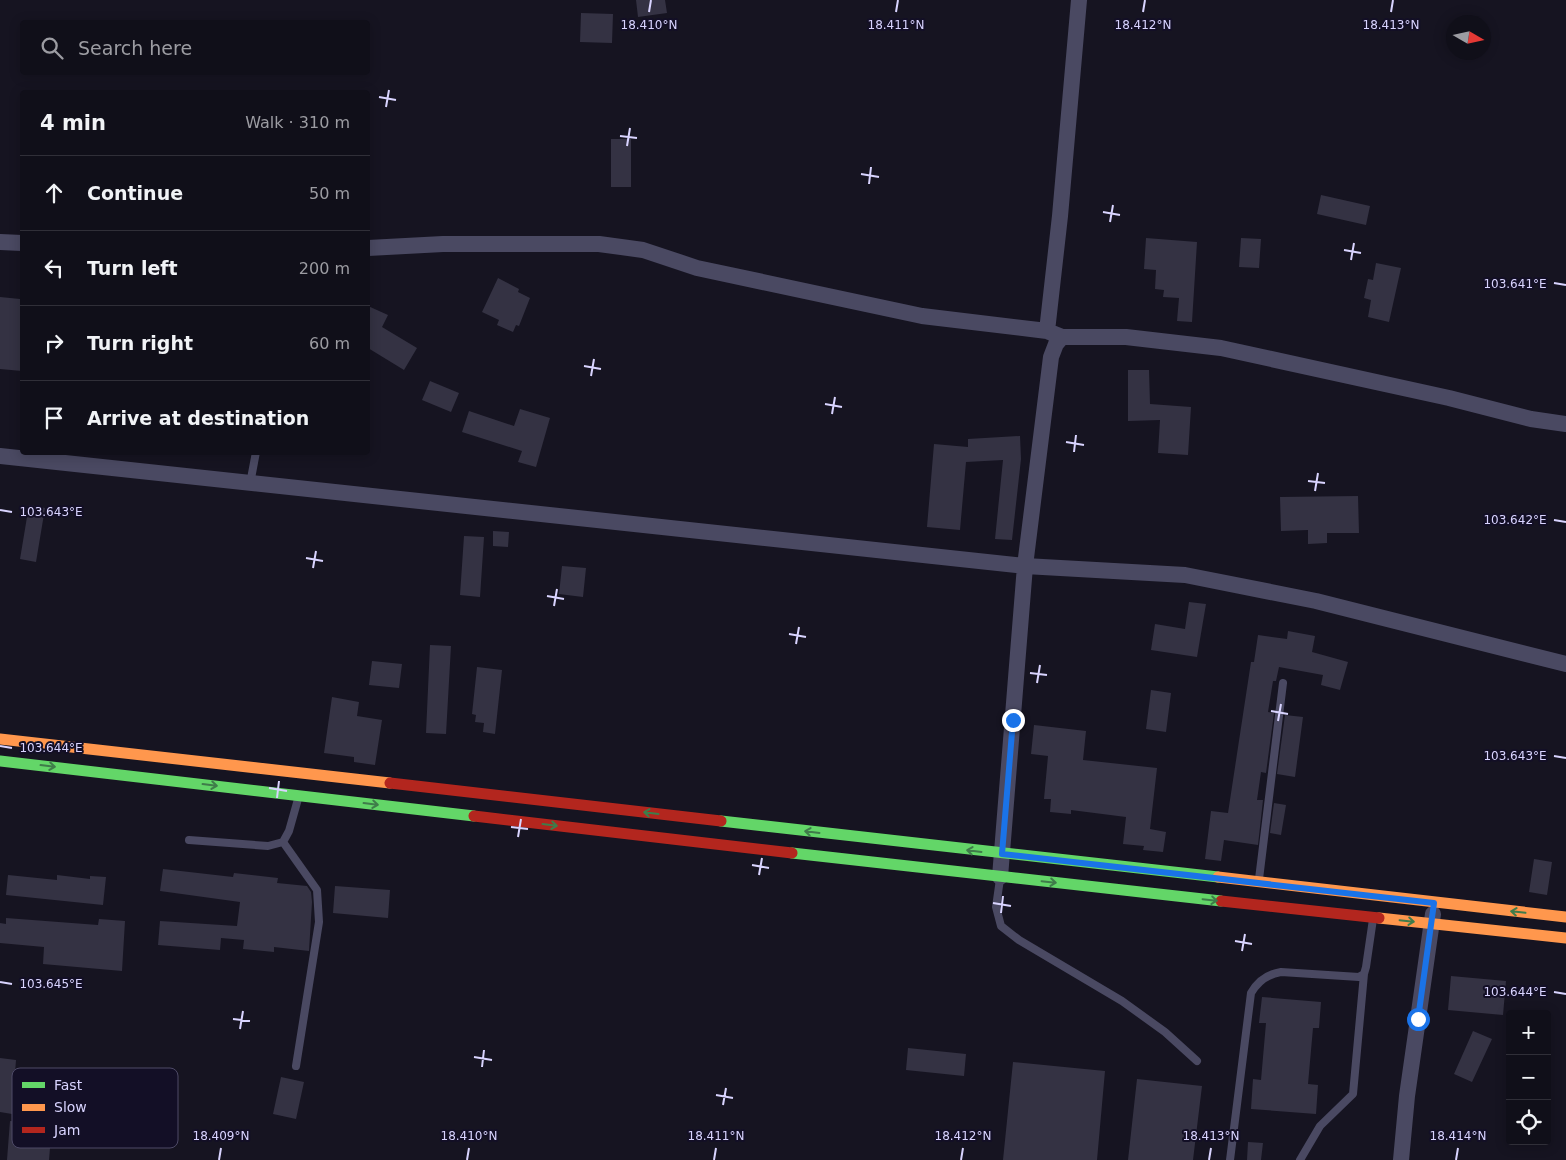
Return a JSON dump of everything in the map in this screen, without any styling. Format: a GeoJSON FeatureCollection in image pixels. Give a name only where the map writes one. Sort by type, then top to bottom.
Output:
{"type":"FeatureCollection","features":[{"type":"Feature","properties":{"kind":"street"},"geometry":{"type":"LineString","coordinates":[[1000,877],[1025,566],[1051,357],[1056,344],[1054,334],[1060,216],[1080,0]]}},
{"type":"Feature","properties":{"kind":"street"},"geometry":{"type":"LineString","coordinates":[[0,242],[20,243]]}},
{"type":"Feature","properties":{"kind":"street"},"geometry":{"type":"LineString","coordinates":[[370,248],[443,244],[599,244],[643,250],[697,268],[922,316],[1054,334],[1126,337],[1222,348],[1449,398],[1531,419],[1566,424]]}},
{"type":"Feature","properties":{"kind":"street"},"geometry":{"type":"LineString","coordinates":[[0,456],[1025,566],[1185,576],[1316,601],[1566,664]]}},
{"type":"Feature","properties":{"kind":"street"},"geometry":{"type":"LineString","coordinates":[[0,740],[299,784],[1000,877],[1566,938]]}},
{"type":"Feature","properties":{"kind":"street"},"geometry":{"type":"LineString","coordinates":[[0,760],[299,784],[1002,854],[1566,918]]}},
{"type":"Feature","properties":{"kind":"street"},"geometry":{"type":"LineString","coordinates":[[1401,1160],[1434,903]]}},
{"type":"Feature","properties":{"kind":"lane"},"geometry":{"type":"LineString","coordinates":[[250,484],[255,455]]}},
{"type":"Feature","properties":{"kind":"lane"},"geometry":{"type":"LineString","coordinates":[[1258,883],[1283,682]]}},
{"type":"Feature","properties":{"kind":"lane"},"geometry":{"type":"LineString","coordinates":[[189,840],[268,846],[283,842],[289,831],[299,784]]}},
{"type":"Feature","properties":{"kind":"lane"},"geometry":{"type":"LineString","coordinates":[[283,842],[317,890],[320,922],[296,1066]]}},
{"type":"Feature","properties":{"kind":"lane"},"geometry":{"type":"LineString","coordinates":[[1000,877],[996,907],[1002,926],[1019,940],[1122,1001],[1165,1032],[1197,1061]]}},
{"type":"Feature","properties":{"kind":"lane"},"geometry":{"type":"LineString","coordinates":[[1300,1160],[1320,1126],[1354,1094],[1364,974],[1374,917]]}},
{"type":"Feature","properties":{"kind":"lane"},"geometry":{"type":"LineString","coordinates":[[1230,1160],[1251,993],[1255,986],[1271,974],[1281,972],[1359,977],[1364,974]]}},
{"type":"Feature","properties":{"kind":"building"},"geometry":{"type":"Polygon","coordinates":[[[636,0],[665,0],[667,13],[638,17],[636,0]]]}},
{"type":"Feature","properties":{"kind":"building"},"geometry":{"type":"Polygon","coordinates":[[[581,13],[613,14],[612,43],[580,42],[581,13]]]}},
{"type":"Feature","properties":{"kind":"building"},"geometry":{"type":"Polygon","coordinates":[[[611,139],[631,139],[631,187],[611,187],[611,139]]]}},
{"type":"Feature","properties":{"kind":"building"},"geometry":{"type":"Polygon","coordinates":[[[1321,195],[1370,206],[1366,225],[1317,214],[1321,195]]]}},
{"type":"Feature","properties":{"kind":"building"},"geometry":{"type":"Polygon","coordinates":[[[1146,238],[1197,242],[1192,322],[1177,321],[1179,298],[1163,297],[1164,290],[1155,289],[1156,270],[1144,269],[1146,238]]]}},
{"type":"Feature","properties":{"kind":"building"},"geometry":{"type":"Polygon","coordinates":[[[1241,238],[1261,239],[1259,268],[1239,267],[1241,238]]]}},
{"type":"Feature","properties":{"kind":"building"},"geometry":{"type":"Polygon","coordinates":[[[1376,263],[1401,268],[1389,322],[1368,317],[1371,300],[1364,298],[1368,279],[1373,280],[1376,263]]]}},
{"type":"Feature","properties":{"kind":"building"},"geometry":{"type":"Polygon","coordinates":[[[498,278],[519,289],[518,292],[530,298],[519,326],[516,325],[513,332],[497,325],[499,320],[482,312],[498,278]]]}},
{"type":"Feature","properties":{"kind":"building"},"geometry":{"type":"Polygon","coordinates":[[[0,297],[20,299],[20,371],[0,369],[0,297]]]}},
{"type":"Feature","properties":{"kind":"building"},"geometry":{"type":"Polygon","coordinates":[[[370,307],[388,315],[382,327],[417,348],[404,370],[370,349],[370,307]]]}},
{"type":"Feature","properties":{"kind":"building"},"geometry":{"type":"Polygon","coordinates":[[[1128,370],[1149,370],[1150,404],[1191,407],[1188,455],[1158,453],[1160,420],[1128,421],[1128,370]]]}},
{"type":"Feature","properties":{"kind":"building"},"geometry":{"type":"Polygon","coordinates":[[[430,381],[459,393],[451,412],[422,400],[430,381]]]}},
{"type":"Feature","properties":{"kind":"building"},"geometry":{"type":"Polygon","coordinates":[[[520,409],[550,418],[536,467],[518,462],[522,451],[462,432],[469,411],[514,426],[520,409]]]}},
{"type":"Feature","properties":{"kind":"building"},"geometry":{"type":"Polygon","coordinates":[[[1020,436],[1021,459],[1012,540],[995,539],[1003,460],[966,462],[960,530],[927,527],[934,444],[968,447],[968,439],[1020,436]]]}},
{"type":"Feature","properties":{"kind":"building"},"geometry":{"type":"Polygon","coordinates":[[[1358,496],[1359,533],[1327,533],[1327,543],[1308,544],[1308,530],[1281,531],[1280,497],[1358,496]]]}},
{"type":"Feature","properties":{"kind":"building"},"geometry":{"type":"Polygon","coordinates":[[[29,505],[45,508],[36,562],[20,559],[29,505]]]}},
{"type":"Feature","properties":{"kind":"building"},"geometry":{"type":"Polygon","coordinates":[[[493,531],[509,532],[508,547],[493,546],[493,531]]]}},
{"type":"Feature","properties":{"kind":"building"},"geometry":{"type":"Polygon","coordinates":[[[464,536],[484,537],[480,597],[460,595],[464,536]]]}},
{"type":"Feature","properties":{"kind":"building"},"geometry":{"type":"Polygon","coordinates":[[[562,566],[586,568],[583,597],[559,594],[562,566]]]}},
{"type":"Feature","properties":{"kind":"building"},"geometry":{"type":"Polygon","coordinates":[[[1189,602],[1206,604],[1197,657],[1151,650],[1155,624],[1185,629],[1189,602]]]}},
{"type":"Feature","properties":{"kind":"building"},"geometry":{"type":"Polygon","coordinates":[[[1288,631],[1315,636],[1312,652],[1348,662],[1340,690],[1321,685],[1323,675],[1279,667],[1276,681],[1273,681],[1268,712],[1274,713],[1266,773],[1261,772],[1257,800],[1263,800],[1258,845],[1224,840],[1221,861],[1205,859],[1211,811],[1228,813],[1251,662],[1254,662],[1258,635],[1287,639],[1288,631]]]}},
{"type":"Feature","properties":{"kind":"building"},"geometry":{"type":"Polygon","coordinates":[[[430,645],[451,646],[446,734],[426,733],[430,645]]]}},
{"type":"Feature","properties":{"kind":"building"},"geometry":{"type":"Polygon","coordinates":[[[372,661],[402,664],[399,688],[369,685],[372,661]]]}},
{"type":"Feature","properties":{"kind":"building"},"geometry":{"type":"Polygon","coordinates":[[[477,667],[502,670],[495,734],[483,732],[484,723],[475,722],[476,715],[472,714],[477,667]]]}},
{"type":"Feature","properties":{"kind":"building"},"geometry":{"type":"Polygon","coordinates":[[[1151,690],[1171,693],[1166,732],[1146,729],[1151,690]]]}},
{"type":"Feature","properties":{"kind":"building"},"geometry":{"type":"Polygon","coordinates":[[[332,697],[359,702],[357,716],[382,720],[375,765],[354,762],[354,757],[324,753],[332,697]]]}},
{"type":"Feature","properties":{"kind":"building"},"geometry":{"type":"Polygon","coordinates":[[[1285,715],[1303,717],[1295,777],[1277,774],[1285,715]]]}},
{"type":"Feature","properties":{"kind":"building"},"geometry":{"type":"Polygon","coordinates":[[[1034,725],[1086,731],[1083,760],[1157,768],[1150,829],[1166,832],[1163,852],[1143,850],[1144,846],[1123,844],[1126,817],[1071,810],[1071,814],[1050,812],[1051,799],[1044,799],[1048,756],[1031,754],[1034,725]]]}},
{"type":"Feature","properties":{"kind":"building"},"geometry":{"type":"Polygon","coordinates":[[[1274,803],[1286,805],[1281,835],[1270,833],[1274,803]]]}},
{"type":"Feature","properties":{"kind":"building"},"geometry":{"type":"Polygon","coordinates":[[[1534,859],[1552,862],[1547,895],[1529,892],[1534,859]]]}},
{"type":"Feature","properties":{"kind":"building"},"geometry":{"type":"Polygon","coordinates":[[[163,869],[233,877],[234,873],[278,878],[277,883],[307,886],[311,892],[312,902],[309,951],[274,947],[274,952],[243,949],[244,940],[221,938],[220,950],[158,945],[160,921],[237,926],[240,902],[160,891],[163,869]]]}},
{"type":"Feature","properties":{"kind":"building"},"geometry":{"type":"Polygon","coordinates":[[[8,875],[57,880],[57,875],[90,879],[90,876],[106,877],[103,905],[6,895],[8,875]]]}},
{"type":"Feature","properties":{"kind":"building"},"geometry":{"type":"Polygon","coordinates":[[[335,886],[390,890],[388,918],[333,913],[335,886]]]}},
{"type":"Feature","properties":{"kind":"building"},"geometry":{"type":"Polygon","coordinates":[[[6,918],[98,925],[99,919],[125,921],[122,971],[43,964],[44,947],[0,943],[0,923],[6,924],[6,918]]]}},
{"type":"Feature","properties":{"kind":"building"},"geometry":{"type":"Polygon","coordinates":[[[1451,976],[1506,981],[1503,1015],[1448,1010],[1451,976]]]}},
{"type":"Feature","properties":{"kind":"building"},"geometry":{"type":"Polygon","coordinates":[[[1262,997],[1321,1002],[1319,1028],[1313,1028],[1308,1084],[1318,1085],[1316,1114],[1251,1109],[1253,1079],[1261,1080],[1266,1023],[1259,1023],[1262,997]]]}},
{"type":"Feature","properties":{"kind":"building"},"geometry":{"type":"Polygon","coordinates":[[[1473,1031],[1492,1039],[1472,1082],[1454,1074],[1473,1031]]]}},
{"type":"Feature","properties":{"kind":"building"},"geometry":{"type":"Polygon","coordinates":[[[908,1048],[966,1054],[964,1076],[906,1070],[908,1048]]]}},
{"type":"Feature","properties":{"kind":"building"},"geometry":{"type":"Polygon","coordinates":[[[0,1058],[16,1060],[15,1068],[12,1068],[12,1114],[0,1112],[0,1058]]]}},
{"type":"Feature","properties":{"kind":"building"},"geometry":{"type":"Polygon","coordinates":[[[1013,1062],[1105,1071],[1097,1160],[1003,1160],[1013,1062]]]}},
{"type":"Feature","properties":{"kind":"building"},"geometry":{"type":"Polygon","coordinates":[[[281,1077],[304,1082],[296,1119],[273,1114],[281,1077]]]}},
{"type":"Feature","properties":{"kind":"building"},"geometry":{"type":"Polygon","coordinates":[[[1137,1079],[1202,1086],[1193,1160],[1128,1160],[1137,1079]]]}},
{"type":"Feature","properties":{"kind":"building"},"geometry":{"type":"Polygon","coordinates":[[[10,1121],[12,1121],[12,1148],[50,1148],[49,1160],[7,1160],[10,1121]]]}},
{"type":"Feature","properties":{"kind":"building"},"geometry":{"type":"Polygon","coordinates":[[[1248,1142],[1263,1143],[1261,1160],[1247,1160],[1248,1142]]]}},
{"type":"Feature","properties":{"kind":"traffic: fast"},"geometry":{"type":"LineString","coordinates":[[0,761],[474,816]]}},
{"type":"Feature","properties":{"kind":"traffic: fast"},"geometry":{"type":"LineString","coordinates":[[721,821],[1218,877]]}},
{"type":"Feature","properties":{"kind":"traffic: fast"},"geometry":{"type":"LineString","coordinates":[[792,853],[1221,901]]}},
{"type":"Feature","properties":{"kind":"traffic: slow"},"geometry":{"type":"LineString","coordinates":[[0,739],[390,783]]}},
{"type":"Feature","properties":{"kind":"traffic: slow"},"geometry":{"type":"LineString","coordinates":[[1218,877],[1566,917]]}},
{"type":"Feature","properties":{"kind":"traffic: slow"},"geometry":{"type":"LineString","coordinates":[[1379,918],[1566,938]]}},
{"type":"Feature","properties":{"kind":"traffic: jam"},"geometry":{"type":"LineString","coordinates":[[390,783],[721,821]]}},
{"type":"Feature","properties":{"kind":"traffic: jam"},"geometry":{"type":"LineString","coordinates":[[474,816],[792,853]]}},
{"type":"Feature","properties":{"kind":"traffic: jam"},"geometry":{"type":"LineString","coordinates":[[1221,901],[1379,918]]}},
{"type":"Feature","properties":{"kind":"route"},"geometry":{"type":"LineString","coordinates":[[1013,720],[1002,854],[1434,903],[1418,1019]]}}]}
